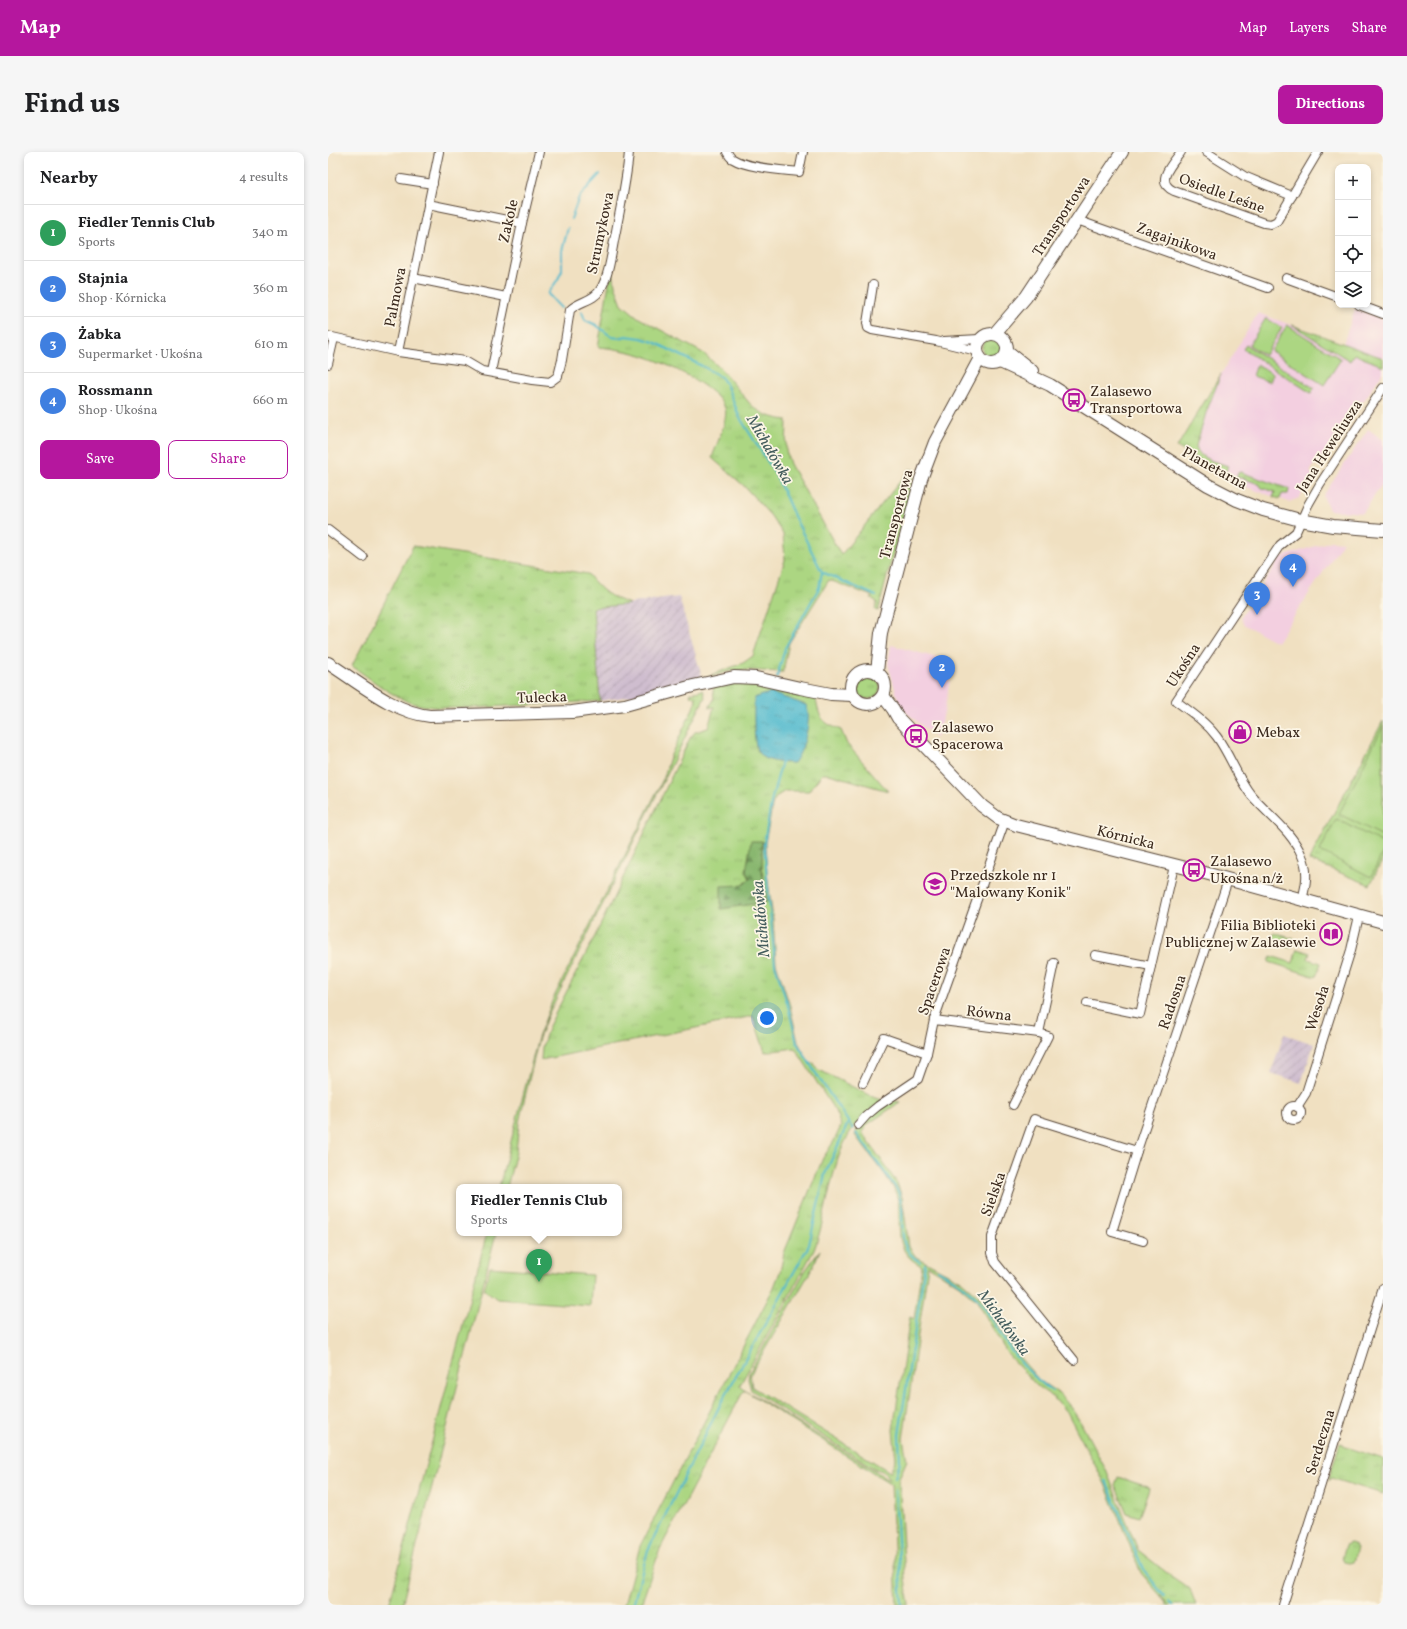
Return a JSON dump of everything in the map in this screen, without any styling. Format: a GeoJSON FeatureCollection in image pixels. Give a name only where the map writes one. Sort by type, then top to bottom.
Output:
{"type":"FeatureCollection","features":[{"type":"Feature","properties":{"kind":"street","name":"Palmowa"},"geometry":{"type":"LineString","coordinates":[[328,364],[331,337],[398,352],[439,152]]}},
{"type":"Feature","properties":{"kind":"street","name":"Zakole"},"geometry":{"type":"LineString","coordinates":[[491,372],[522,223],[539,152]]}},
{"type":"Feature","properties":{"kind":"street","name":"Strumykowa"},"geometry":{"type":"LineString","coordinates":[[398,352],[465,361],[482,371],[532,380],[550,382],[558,376],[570,310],[576,304],[591,299],[600,291],[605,280],[613,246],[629,152]]}},
{"type":"Feature","properties":{"kind":"street"},"geometry":{"type":"LineString","coordinates":[[727,152],[731,159],[738,162],[760,167],[799,172],[803,152]]}},
{"type":"Feature","properties":{"kind":"street","name":"Transportowa"},"geometry":{"type":"LineString","coordinates":[[872,671],[921,479],[935,442],[985,355],[1005,356],[1002,341],[1026,297],[1122,152]]}},
{"type":"Feature","properties":{"kind":"street","name":"Osiedle Leśne"},"geometry":{"type":"LineString","coordinates":[[1181,152],[1165,177],[1166,185],[1174,191],[1268,224],[1277,221],[1318,152]]}},
{"type":"Feature","properties":{"kind":"street","name":"Osiedle Leśne"},"geometry":{"type":"LineString","coordinates":[[1206,152],[1240,174],[1292,196]]}},
{"type":"Feature","properties":{"kind":"street"},"geometry":{"type":"LineString","coordinates":[[401,178],[433,184]]}},
{"type":"Feature","properties":{"kind":"street"},"geometry":{"type":"LineString","coordinates":[[428,204],[522,223]]}},
{"type":"Feature","properties":{"kind":"street","name":"Zagajnikowa"},"geometry":{"type":"LineString","coordinates":[[1077,220],[1268,288]]}},
{"type":"Feature","properties":{"kind":"street"},"geometry":{"type":"LineString","coordinates":[[413,278],[506,297]]}},
{"type":"Feature","properties":{"kind":"street"},"geometry":{"type":"LineString","coordinates":[[1286,278],[1335,296]]}},
{"type":"Feature","properties":{"kind":"street"},"geometry":{"type":"LineString","coordinates":[[873,285],[867,323],[868,328],[872,330],[936,341],[985,355]]}},
{"type":"Feature","properties":{"kind":"street"},"geometry":{"type":"LineString","coordinates":[[1367,308],[1383,314]]}},
{"type":"Feature","properties":{"kind":"street"},"geometry":{"type":"LineString","coordinates":[[985,355],[987,334],[1002,341]]}},
{"type":"Feature","properties":{"kind":"street"},"geometry":{"type":"LineString","coordinates":[[936,341],[985,355]]}},
{"type":"Feature","properties":{"kind":"street","name":"Planetarna"},"geometry":{"type":"LineString","coordinates":[[1002,341],[1050,385]]}},
{"type":"Feature","properties":{"kind":"street","name":"Planetarna"},"geometry":{"type":"LineString","coordinates":[[985,355],[1050,385],[1226,495],[1263,510],[1300,520],[1333,526],[1383,530]]}},
{"type":"Feature","properties":{"kind":"street","name":"Jana Heweliusza"},"geometry":{"type":"LineString","coordinates":[[1300,520],[1320,484],[1383,388]]}},
{"type":"Feature","properties":{"kind":"street","name":"Ukośna"},"geometry":{"type":"LineString","coordinates":[[1300,520],[1296,532],[1280,545],[1176,701],[1193,713],[1212,730],[1250,793],[1297,845],[1306,871],[1306,885],[1302,900]]}},
{"type":"Feature","properties":{"kind":"street"},"geometry":{"type":"LineString","coordinates":[[328,530],[364,557]]}},
{"type":"Feature","properties":{"kind":"street","name":"Tulecka"},"geometry":{"type":"LineString","coordinates":[[328,663],[396,706],[414,714],[430,716],[586,711],[632,703],[693,686],[734,677],[768,680],[793,687],[820,691],[851,689]]}},
{"type":"Feature","properties":{"kind":"street"},"geometry":{"type":"LineString","coordinates":[[872,671],[884,680],[885,691],[879,699],[870,704],[861,703],[851,689],[857,674],[872,671]]}},
{"type":"Feature","properties":{"kind":"street","name":"Kórnicka"},"geometry":{"type":"LineString","coordinates":[[879,699],[887,712],[898,718],[982,806],[1005,821],[1034,830],[1383,922]]}},
{"type":"Feature","properties":{"kind":"street","name":"Spacerowa"},"geometry":{"type":"LineString","coordinates":[[858,1125],[878,1106],[918,1079],[927,1053],[934,1020],[1005,821]]}},
{"type":"Feature","properties":{"kind":"street"},"geometry":{"type":"LineString","coordinates":[[1087,1003],[1140,1014],[1174,866]]}},
{"type":"Feature","properties":{"kind":"street","name":"Radosna"},"geometry":{"type":"LineString","coordinates":[[1143,1241],[1112,1232],[1137,1151],[1228,880]]}},
{"type":"Feature","properties":{"kind":"street","name":"Wesoła"},"geometry":{"type":"LineString","coordinates":[[1297,1107],[1306,1093],[1351,950],[1359,916]]}},
{"type":"Feature","properties":{"kind":"street"},"geometry":{"type":"LineString","coordinates":[[1096,955],[1151,966]]}},
{"type":"Feature","properties":{"kind":"street"},"geometry":{"type":"LineString","coordinates":[[1013,1105],[1048,1036],[1040,1033],[1054,963]]}},
{"type":"Feature","properties":{"kind":"street","name":"Równa"},"geometry":{"type":"LineString","coordinates":[[934,1020],[1040,1033]]}},
{"type":"Feature","properties":{"kind":"street"},"geometry":{"type":"LineString","coordinates":[[863,1083],[884,1038],[927,1053]]}},
{"type":"Feature","properties":{"kind":"street","name":"Sielska"},"geometry":{"type":"LineString","coordinates":[[1074,1360],[995,1262],[992,1253],[992,1237],[1034,1119],[1137,1151]]}},
{"type":"Feature","properties":{"kind":"street","name":"Serdeczna"},"geometry":{"type":"LineString","coordinates":[[1283,1605],[1383,1288]]}},
{"type":"Feature","properties":{"kind":"shaded area"},"geometry":{"type":"Polygon","coordinates":[[[1355,309],[1383,319],[1383,372],[1320,467],[1315,464],[1310,472],[1315,475],[1299,498],[1289,502],[1246,487],[1226,478],[1177,447],[1258,313],[1343,344],[1355,309]]]}},
{"type":"Feature","properties":{"kind":"shaded area"},"geometry":{"type":"Polygon","coordinates":[[[1368,429],[1383,440],[1383,483],[1363,513],[1329,510],[1323,496],[1368,429]]]}},
{"type":"Feature","properties":{"kind":"shaded area"},"geometry":{"type":"Polygon","coordinates":[[[1331,541],[1343,542],[1277,642],[1243,624],[1241,617],[1281,557],[1331,541]]]}},
{"type":"Feature","properties":{"kind":"shaded area"},"geometry":{"type":"Polygon","coordinates":[[[679,597],[702,677],[643,694],[600,701],[593,608],[679,597]]]}},
{"type":"Feature","properties":{"kind":"shaded area"},"geometry":{"type":"Polygon","coordinates":[[[891,645],[941,659],[939,672],[951,674],[944,713],[936,738],[900,707],[888,664],[891,645]]]}},
{"type":"Feature","properties":{"kind":"shaded area"},"geometry":{"type":"Polygon","coordinates":[[[1284,1034],[1314,1044],[1301,1083],[1271,1073],[1284,1034]]]}},
{"type":"Feature","properties":{"kind":"green space"},"geometry":{"type":"Polygon","coordinates":[[[612,265],[615,285],[622,304],[639,318],[703,353],[721,369],[755,408],[768,416],[787,420],[786,451],[790,464],[841,555],[910,469],[915,470],[878,611],[875,610],[877,602],[871,598],[872,596],[829,580],[789,643],[783,672],[743,670],[711,675],[743,663],[753,656],[785,560],[783,534],[771,516],[743,485],[712,458],[726,413],[720,400],[702,384],[656,360],[636,353],[598,347],[612,265]]]}},
{"type":"Feature","properties":{"kind":"green space"},"geometry":{"type":"Polygon","coordinates":[[[1266,318],[1282,328],[1265,355],[1249,345],[1266,318]]]}},
{"type":"Feature","properties":{"kind":"green space"},"geometry":{"type":"Polygon","coordinates":[[[1287,325],[1341,359],[1324,385],[1271,351],[1287,325]]]}},
{"type":"Feature","properties":{"kind":"green space"},"geometry":{"type":"Polygon","coordinates":[[[1292,325],[1383,358],[1383,367],[1355,354],[1350,361],[1292,325]]]}},
{"type":"Feature","properties":{"kind":"green space"},"geometry":{"type":"Polygon","coordinates":[[[992,338],[999,341],[1002,348],[999,355],[992,358],[985,355],[982,348],[985,341],[992,338]]]}},
{"type":"Feature","properties":{"kind":"green space"},"geometry":{"type":"Polygon","coordinates":[[[1246,345],[1314,388],[1311,393],[1243,349],[1246,345]]]}},
{"type":"Feature","properties":{"kind":"green space"},"geometry":{"type":"Polygon","coordinates":[[[1257,364],[1273,374],[1270,382],[1253,376],[1257,364]]]}},
{"type":"Feature","properties":{"kind":"green space"},"geometry":{"type":"Polygon","coordinates":[[[1221,374],[1206,413],[1196,446],[1200,454],[1204,457],[1228,466],[1224,476],[1177,447],[1221,374]]]}},
{"type":"Feature","properties":{"kind":"green space"},"geometry":{"type":"Polygon","coordinates":[[[1240,472],[1289,489],[1288,494],[1282,494],[1280,499],[1273,497],[1275,492],[1262,488],[1259,484],[1245,479],[1244,477],[1243,479],[1239,477],[1236,479],[1238,473],[1240,472]]]}},
{"type":"Feature","properties":{"kind":"green space"},"geometry":{"type":"Polygon","coordinates":[[[413,546],[588,574],[597,585],[607,593],[630,604],[593,608],[600,701],[469,708],[430,707],[412,703],[396,696],[352,666],[413,546]]]}},
{"type":"Feature","properties":{"kind":"green space"},"geometry":{"type":"Polygon","coordinates":[[[868,675],[873,676],[879,682],[879,692],[873,698],[868,699],[863,698],[857,692],[856,687],[857,682],[863,676],[868,675]]]}},
{"type":"Feature","properties":{"kind":"green space"},"geometry":{"type":"Polygon","coordinates":[[[738,682],[767,686],[816,699],[820,716],[830,725],[841,730],[847,744],[888,791],[829,774],[822,774],[809,791],[785,791],[777,796],[773,802],[765,843],[776,963],[790,1006],[798,1042],[810,1064],[814,1063],[817,1069],[875,1098],[884,1100],[856,1124],[841,1151],[835,1167],[814,1250],[740,1385],[744,1390],[660,1549],[641,1605],[624,1605],[640,1546],[774,1287],[780,1272],[784,1253],[823,1158],[834,1141],[841,1126],[835,1111],[795,1048],[765,1052],[753,1016],[541,1060],[542,1047],[549,1026],[596,934],[690,738],[695,732],[708,728],[714,707],[709,708],[714,699],[713,690],[715,686],[738,682]],[[771,693],[762,695],[754,725],[757,751],[769,760],[785,763],[771,693]],[[762,841],[750,879],[743,885],[767,902],[762,872],[762,841]]]}},
{"type":"Feature","properties":{"kind":"green space"},"geometry":{"type":"Polygon","coordinates":[[[703,690],[705,697],[547,1017],[539,1038],[519,1122],[516,1152],[508,1184],[500,1184],[538,1038],[553,999],[664,777],[670,757],[695,704],[696,697],[690,696],[691,693],[703,690]]]}},
{"type":"Feature","properties":{"kind":"green space"},"geometry":{"type":"Polygon","coordinates":[[[1383,721],[1383,859],[1370,885],[1309,860],[1383,721]]]}},
{"type":"Feature","properties":{"kind":"green space"},"geometry":{"type":"Polygon","coordinates":[[[1383,726],[1383,836],[1339,814],[1383,726]]]}},
{"type":"Feature","properties":{"kind":"green space"},"geometry":{"type":"Polygon","coordinates":[[[1336,819],[1383,843],[1383,852],[1371,877],[1320,851],[1336,819]]]}},
{"type":"Feature","properties":{"kind":"green space"},"geometry":{"type":"Polygon","coordinates":[[[751,841],[762,841],[762,872],[767,902],[721,909],[721,886],[743,885],[750,879],[746,871],[751,841]]]}},
{"type":"Feature","properties":{"kind":"green space"},"geometry":{"type":"Polygon","coordinates":[[[1274,933],[1294,939],[1291,948],[1271,943],[1274,933]]]}},
{"type":"Feature","properties":{"kind":"green space"},"geometry":{"type":"Polygon","coordinates":[[[1297,949],[1310,953],[1308,959],[1321,963],[1316,977],[1269,962],[1271,956],[1293,963],[1297,949]]]}},
{"type":"Feature","properties":{"kind":"green space"},"geometry":{"type":"Polygon","coordinates":[[[888,1100],[900,1102],[868,1124],[862,1132],[897,1183],[902,1197],[909,1247],[916,1257],[963,1282],[981,1298],[1014,1351],[1039,1380],[1058,1393],[1070,1406],[1081,1423],[1106,1470],[1138,1550],[1190,1589],[1196,1605],[1166,1605],[1166,1602],[1141,1573],[1105,1484],[1068,1414],[1053,1397],[1038,1387],[1008,1355],[977,1301],[959,1285],[928,1266],[903,1439],[907,1460],[899,1478],[905,1579],[909,1605],[897,1605],[891,1484],[744,1390],[890,1480],[888,1475],[884,1472],[875,1469],[751,1390],[748,1379],[749,1373],[805,1271],[820,1250],[813,1267],[750,1375],[752,1387],[890,1472],[896,1459],[893,1430],[910,1317],[914,1319],[922,1266],[910,1258],[904,1251],[901,1242],[897,1196],[893,1187],[885,1174],[855,1135],[864,1120],[888,1100]]]}},
{"type":"Feature","properties":{"kind":"green space"},"geometry":{"type":"Polygon","coordinates":[[[486,1236],[495,1236],[402,1605],[389,1605],[486,1236]]]}},
{"type":"Feature","properties":{"kind":"green space"},"geometry":{"type":"Polygon","coordinates":[[[490,1267],[592,1275],[590,1306],[497,1299],[484,1289],[490,1267]]]}},
{"type":"Feature","properties":{"kind":"green space"},"geometry":{"type":"Polygon","coordinates":[[[1340,1443],[1343,1444],[1343,1446],[1383,1459],[1383,1494],[1331,1478],[1328,1481],[1340,1443]]]}},
{"type":"Feature","properties":{"kind":"green space"},"geometry":{"type":"Polygon","coordinates":[[[1118,1477],[1148,1487],[1149,1489],[1139,1517],[1127,1513],[1115,1485],[1118,1477]]]}},
{"type":"Feature","properties":{"kind":"green space"},"geometry":{"type":"Polygon","coordinates":[[[1350,1543],[1355,1545],[1357,1548],[1353,1562],[1349,1563],[1344,1562],[1342,1558],[1346,1545],[1350,1543]]]}},
{"type":"Feature","properties":{"kind":"water"},"geometry":{"type":"Polygon","coordinates":[[[771,693],[806,705],[808,711],[808,727],[804,744],[794,763],[769,760],[761,755],[756,748],[754,698],[771,693]]]}},
{"type":"Feature","properties":{"kind":"waterway","name":"Michałówka"},"geometry":{"type":"LineString","coordinates":[[571,219],[579,197],[600,174]]}},
{"type":"Feature","properties":{"kind":"waterway","name":"Michałówka"},"geometry":{"type":"LineString","coordinates":[[561,308],[548,294],[562,270],[562,251],[568,228]]}},
{"type":"Feature","properties":{"kind":"waterway","name":"Michałówka"},"geometry":{"type":"LineString","coordinates":[[582,312],[585,320],[596,325],[612,337],[619,338],[626,336],[654,342],[721,377],[726,384],[740,418],[775,473],[795,518],[822,572],[819,588],[785,648],[777,677]]}},
{"type":"Feature","properties":{"kind":"waterway"},"geometry":{"type":"LineString","coordinates":[[822,572],[876,596]]}},
{"type":"Feature","properties":{"kind":"waterway","name":"Michałówka"},"geometry":{"type":"LineString","coordinates":[[782,761],[772,798],[764,844],[775,964],[788,1006],[797,1043],[853,1129]]}},
{"type":"Feature","properties":{"kind":"waterway"},"geometry":{"type":"LineString","coordinates":[[633,1605],[648,1550],[720,1405],[809,1245],[825,1174],[848,1123]]}},
{"type":"Feature","properties":{"kind":"waterway","name":"Michałówka"},"geometry":{"type":"LineString","coordinates":[[856,1133],[898,1191],[902,1209],[902,1232],[905,1245],[913,1257],[920,1262]]}},
{"type":"Feature","properties":{"kind":"waterway"},"geometry":{"type":"LineString","coordinates":[[895,1477],[900,1462],[899,1435],[925,1264]]}},
{"type":"Feature","properties":{"kind":"waterway","name":"Michałówka"},"geometry":{"type":"LineString","coordinates":[[938,1270],[975,1296],[987,1311],[1016,1357],[1032,1375],[1052,1391]]}},
{"type":"Feature","properties":{"kind":"waterway","name":"Michałówka"},"geometry":{"type":"LineString","coordinates":[[1106,1481],[1143,1569],[1164,1596]]}},
{"type":"Feature","properties":{"kind":"waterway"},"geometry":{"type":"LineString","coordinates":[[895,1489],[902,1605]]}},
{"type":"Feature","properties":{"kind":"waterway","name":"Michałówka"},"geometry":{"type":"LineString","coordinates":[[1169,1601],[1172,1605]]}},
{"type":"Feature","properties":{"kind":"place","name":"Zalasewo Transportowa"},"geometry":{"type":"Point","coordinates":[1074,400]}},
{"type":"Feature","properties":{"kind":"place","name":"Rossmann"},"geometry":{"type":"Point","coordinates":[1293,587]}},
{"type":"Feature","properties":{"kind":"place","name":"Żabka"},"geometry":{"type":"Point","coordinates":[1257,615]}},
{"type":"Feature","properties":{"kind":"place","name":"Stajnia"},"geometry":{"type":"Point","coordinates":[942,688]}},
{"type":"Feature","properties":{"kind":"place","name":"Mebax"},"geometry":{"type":"Point","coordinates":[1240,732]}},
{"type":"Feature","properties":{"kind":"place","name":"Zalasewo Spacerowa"},"geometry":{"type":"Point","coordinates":[916,736]}},
{"type":"Feature","properties":{"kind":"place","name":"Zalasewo Ukośna n/ż"},"geometry":{"type":"Point","coordinates":[1194,870]}},
{"type":"Feature","properties":{"kind":"place","name":"Przedszkole nr 1 \"Malowany Konik\""},"geometry":{"type":"Point","coordinates":[935,884]}},
{"type":"Feature","properties":{"kind":"place","name":"Filia Biblioteki Publicznej w Zalasewie"},"geometry":{"type":"Point","coordinates":[1331,934]}},
{"type":"Feature","properties":{"kind":"place","name":"Fiedler Tennis Club"},"geometry":{"type":"Point","coordinates":[539,1282]}}]}
